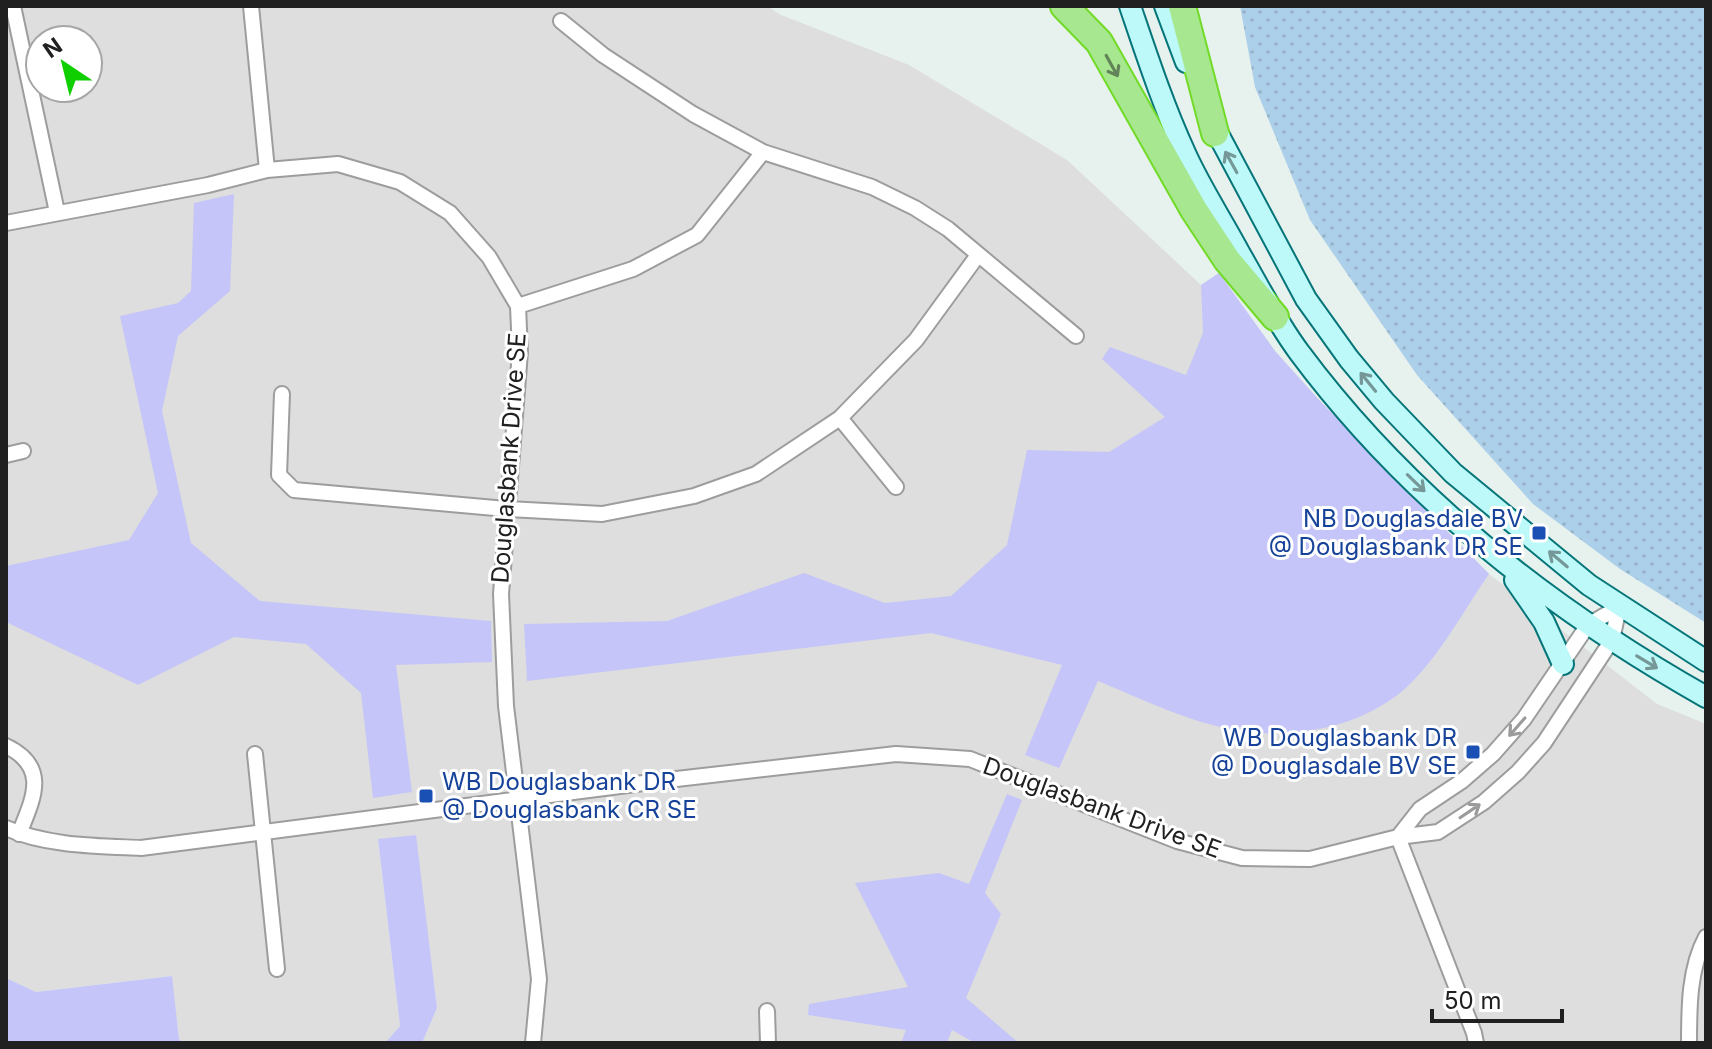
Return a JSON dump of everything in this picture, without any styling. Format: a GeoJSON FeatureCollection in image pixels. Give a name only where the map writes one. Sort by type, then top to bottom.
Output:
{"type":"FeatureCollection","features":[{"type":"Feature","properties":{"kind":"highway"},"geometry":{"type":"LineString","coordinates":[[1064,6],[1099,42],[1194,210],[1227,260],[1275,317]]}},
{"type":"Feature","properties":{"kind":"highway"},"geometry":{"type":"LineString","coordinates":[[1182,6],[1215,133]]}},
{"type":"Feature","properties":{"kind":"street"},"geometry":{"type":"LineString","coordinates":[[13,6],[57,212]]}},
{"type":"Feature","properties":{"kind":"street"},"geometry":{"type":"LineString","coordinates":[[251,6],[267,170]]}},
{"type":"Feature","properties":{"kind":"street"},"geometry":{"type":"LineString","coordinates":[[1130,6],[1154,80],[1186,156],[1275,317],[1299,352],[1406,474],[1503,564],[1588,625],[1706,697]]}},
{"type":"Feature","properties":{"kind":"street"},"geometry":{"type":"LineString","coordinates":[[1165,6],[1215,133],[1306,299],[1349,359],[1384,401],[1453,473],[1589,585],[1706,661]]}},
{"type":"Feature","properties":{"kind":"street"},"geometry":{"type":"LineString","coordinates":[[561,21],[603,55],[693,114],[763,152],[872,187],[915,208],[948,229],[1076,336]]}},
{"type":"Feature","properties":{"kind":"street"},"geometry":{"type":"LineString","coordinates":[[518,306],[633,269],[697,235],[763,152]]}},
{"type":"Feature","properties":{"kind":"street","name":"Douglasbank Drive SE"},"geometry":{"type":"LineString","coordinates":[[6,223],[208,185],[267,170],[338,164],[400,182],[450,213],[489,257],[518,306],[520,352],[501,594],[506,706],[517,801]]}},
{"type":"Feature","properties":{"kind":"street"},"geometry":{"type":"LineString","coordinates":[[282,394],[279,475],[294,490],[506,509],[602,514],[694,496],[756,474],[840,418],[916,340],[978,255]]}},
{"type":"Feature","properties":{"kind":"street"},"geometry":{"type":"LineString","coordinates":[[840,418],[896,487]]}},
{"type":"Feature","properties":{"kind":"street"},"geometry":{"type":"LineString","coordinates":[[6,455],[23,451]]}},
{"type":"Feature","properties":{"kind":"street"},"geometry":{"type":"LineString","coordinates":[[1503,564],[1544,622],[1563,664]]}},
{"type":"Feature","properties":{"kind":"street"},"geometry":{"type":"LineString","coordinates":[[1476,1043],[1398,837],[1420,809],[1462,781],[1493,754],[1524,719],[1588,625],[1619,607]]}},
{"type":"Feature","properties":{"kind":"street","name":"Douglasbank Drive SE"},"geometry":{"type":"LineString","coordinates":[[13,831],[90,846],[141,848],[659,781],[896,754],[970,759],[1177,841],[1242,858],[1310,859],[1398,837],[1438,832],[1484,802],[1518,772],[1544,743],[1612,640],[1619,607]]}},
{"type":"Feature","properties":{"kind":"street"},"geometry":{"type":"LineString","coordinates":[[6,746],[20,753],[32,770],[36,792],[13,831]]}},
{"type":"Feature","properties":{"kind":"street"},"geometry":{"type":"LineString","coordinates":[[255,754],[277,969]]}},
{"type":"Feature","properties":{"kind":"street"},"geometry":{"type":"LineString","coordinates":[[517,801],[539,979],[533,1043]]}},
{"type":"Feature","properties":{"kind":"street"},"geometry":{"type":"LineString","coordinates":[[1689,1043],[1689,1010],[1697,953],[1706,937]]}},
{"type":"Feature","properties":{"kind":"street"},"geometry":{"type":"LineString","coordinates":[[767,1011],[768,1043]]}},
{"type":"Feature","properties":{"kind":"shaded area"},"geometry":{"type":"Polygon","coordinates":[[[6,6],[767,6],[781,15],[909,65],[1067,160],[1201,285],[1219,273],[1275,351],[1489,574],[1657,704],[1706,724],[1706,1043],[422,1043],[437,1008],[415,835],[378,840],[400,1026],[385,1043],[183,1043],[179,1039],[171,976],[36,992],[6,978],[6,6]]]}},
{"type":"Feature","properties":{"kind":"shaded area"},"geometry":{"type":"Polygon","coordinates":[[[1240,6],[1706,6],[1706,623],[1620,569],[1533,504],[1417,375],[1310,220],[1255,87],[1240,6]]]}},
{"type":"Feature","properties":{"kind":"shaded area"},"geometry":{"type":"Polygon","coordinates":[[[234,194],[230,291],[178,336],[162,411],[191,543],[260,601],[491,621],[492,662],[396,665],[412,792],[373,798],[361,693],[306,644],[234,637],[138,685],[6,622],[6,566],[129,540],[158,493],[120,316],[178,303],[191,291],[194,203],[234,194]]]}},
{"type":"Feature","properties":{"kind":"shaded area"},"geometry":{"type":"Polygon","coordinates":[[[1219,273],[1275,351],[1489,574],[1422,671],[1394,698],[1374,710],[1329,727],[1258,733],[1200,722],[1098,681],[1059,768],[1025,755],[1062,665],[931,633],[527,681],[524,624],[667,621],[804,573],[885,603],[951,596],[1007,545],[1027,450],[1109,452],[1165,417],[1102,359],[1110,347],[1186,375],[1203,333],[1201,285],[1219,273]]]}},
{"type":"Feature","properties":{"kind":"shaded area"},"geometry":{"type":"Polygon","coordinates":[[[1007,794],[1022,800],[985,893],[1001,914],[966,998],[1019,1043],[975,1043],[952,1030],[947,1043],[901,1043],[906,1030],[808,1015],[809,1004],[908,987],[855,883],[939,873],[969,884],[1007,794]]]}},
{"type":"Feature","properties":{"kind":"shaded area"},"geometry":{"type":"Polygon","coordinates":[[[416,835],[437,1008],[422,1043],[385,1043],[400,1026],[378,839],[416,835]]]}},
{"type":"Feature","properties":{"kind":"shaded area"},"geometry":{"type":"Polygon","coordinates":[[[172,976],[179,1039],[183,1043],[6,1043],[6,978],[36,992],[172,976]]]}},
{"type":"Feature","properties":{"kind":"place","name":"NB Douglasdale BV @ Douglasbank DR SE"},"geometry":{"type":"Point","coordinates":[1539,533]}},
{"type":"Feature","properties":{"kind":"place","name":"WB Douglasbank DR @ Douglasdale BV SE"},"geometry":{"type":"Point","coordinates":[1473,752]}},
{"type":"Feature","properties":{"kind":"place","name":"WB Douglasbank DR @ Douglasbank CR SE"},"geometry":{"type":"Point","coordinates":[426,796]}}]}
